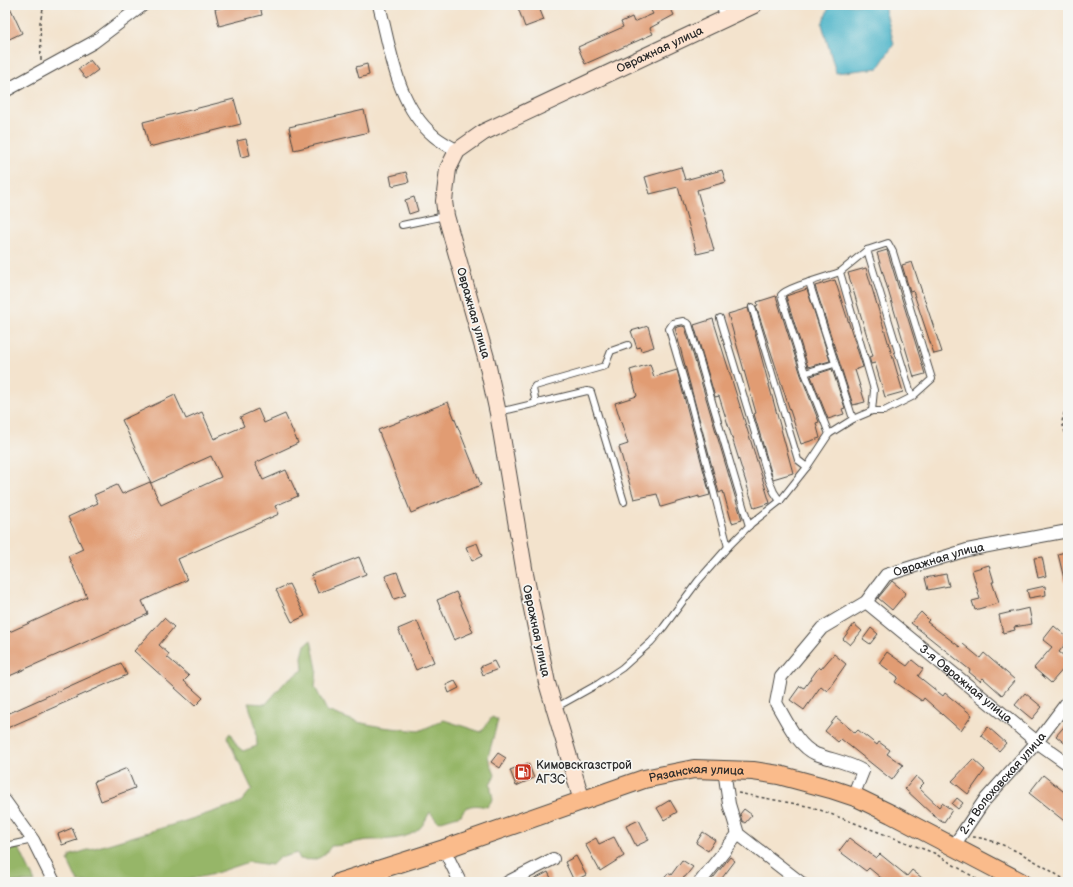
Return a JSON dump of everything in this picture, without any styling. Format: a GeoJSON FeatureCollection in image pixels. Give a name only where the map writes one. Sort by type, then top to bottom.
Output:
{"type":"FeatureCollection","features":[{"type":"Feature","properties":{"kind":"main road","name":"Рязанская улица"},"geometry":{"type":"LineString","coordinates":[[340,882],[384,876],[444,849],[582,800],[668,773],[694,770],[724,770],[779,775],[853,796],[1021,882]]}},
{"type":"Feature","properties":{"kind":"street"},"geometry":{"type":"LineString","coordinates":[[5,91],[94,42],[143,5]]}},
{"type":"Feature","properties":{"kind":"street"},"geometry":{"type":"LineString","coordinates":[[379,5],[400,87],[414,114],[434,135],[457,151]]}},
{"type":"Feature","properties":{"kind":"street","name":"Овражная улица"},"geometry":{"type":"LineString","coordinates":[[582,800],[554,708],[525,574],[498,413],[486,358],[446,216],[444,191],[448,169],[457,151],[484,132],[722,12],[754,5]]}},
{"type":"Feature","properties":{"kind":"street","name":"Овражная улица"},"geometry":{"type":"LineString","coordinates":[[853,796],[862,771],[854,765],[814,753],[799,740],[776,703],[781,677],[822,628],[866,602],[886,575],[967,550],[1068,531]]}},
{"type":"Feature","properties":{"kind":"street","name":"3-я Овражная улица"},"geometry":{"type":"LineString","coordinates":[[866,602],[1037,742],[1068,764]]}},
{"type":"Feature","properties":{"kind":"street","name":"2-я Волоховская улица"},"geometry":{"type":"LineString","coordinates":[[953,847],[984,801],[1037,742],[1068,701]]}},
{"type":"Feature","properties":{"kind":"street"},"geometry":{"type":"LineString","coordinates":[[724,770],[729,804],[738,834],[800,882]]}},
{"type":"Feature","properties":{"kind":"street"},"geometry":{"type":"LineString","coordinates":[[5,801],[33,840],[54,882]]}},
{"type":"Feature","properties":{"kind":"street"},"geometry":{"type":"LineString","coordinates":[[700,882],[738,834]]}},
{"type":"Feature","properties":{"kind":"street"},"geometry":{"type":"LineString","coordinates":[[444,849],[460,882]]}},
{"type":"Feature","properties":{"kind":"street"},"geometry":{"type":"LineString","coordinates":[[508,882],[553,859]]}},
{"type":"Feature","properties":{"kind":"lane"},"geometry":{"type":"LineString","coordinates":[[402,225],[446,216]]}},
{"type":"Feature","properties":{"kind":"lane"},"geometry":{"type":"LineString","coordinates":[[554,708],[598,684],[622,668],[651,642],[676,612],[698,581],[728,547],[780,501],[807,468],[829,434],[853,419],[872,411],[884,411],[912,397],[932,379],[893,252],[888,243],[867,250],[840,272],[784,291],[781,295],[806,373],[829,434]]}},
{"type":"Feature","properties":{"kind":"lane"},"geometry":{"type":"LineString","coordinates":[[867,250],[912,397]]}},
{"type":"Feature","properties":{"kind":"lane"},"geometry":{"type":"LineString","coordinates":[[840,272],[874,390],[872,411]]}},
{"type":"Feature","properties":{"kind":"lane"},"geometry":{"type":"LineString","coordinates":[[809,282],[834,364],[853,419]]}},
{"type":"Feature","properties":{"kind":"lane"},"geometry":{"type":"LineString","coordinates":[[752,307],[798,460],[807,468]]}},
{"type":"Feature","properties":{"kind":"lane"},"geometry":{"type":"LineString","coordinates":[[720,318],[769,480],[780,501]]}},
{"type":"Feature","properties":{"kind":"lane"},"geometry":{"type":"LineString","coordinates":[[728,547],[690,400],[669,329],[674,323],[683,321],[689,324],[750,526]]}},
{"type":"Feature","properties":{"kind":"lane"},"geometry":{"type":"LineString","coordinates":[[536,403],[533,389],[535,386],[605,366],[611,351],[628,345]]}},
{"type":"Feature","properties":{"kind":"lane"},"geometry":{"type":"LineString","coordinates":[[806,373],[834,364]]}},
{"type":"Feature","properties":{"kind":"lane"},"geometry":{"type":"LineString","coordinates":[[498,413],[586,391],[591,392],[624,502]]}},
{"type":"Feature","properties":{"kind":"lane"},"geometry":{"type":"LineString","coordinates":[[5,846],[33,840]]}},
{"type":"Feature","properties":{"kind":"path"},"geometry":{"type":"LineString","coordinates":[[41,72],[40,22],[44,5]]}},
{"type":"Feature","properties":{"kind":"path"},"geometry":{"type":"LineString","coordinates":[[1068,395],[1062,422],[1068,443]]}},
{"type":"Feature","properties":{"kind":"path"},"geometry":{"type":"LineString","coordinates":[[727,791],[812,807],[934,853],[982,882]]}},
{"type":"Feature","properties":{"kind":"path"},"geometry":{"type":"LineString","coordinates":[[953,847],[974,837],[994,842],[1026,856],[1068,882]]}},
{"type":"Feature","properties":{"kind":"green space"},"geometry":{"type":"Polygon","coordinates":[[[311,640],[317,669],[315,687],[327,711],[357,722],[382,727],[419,731],[444,720],[481,732],[492,717],[498,720],[488,757],[495,775],[490,784],[493,799],[487,807],[476,805],[472,806],[466,808],[461,815],[438,822],[430,812],[416,832],[410,835],[384,840],[367,840],[331,846],[322,856],[310,860],[300,859],[297,853],[279,858],[272,865],[249,862],[210,875],[176,882],[78,882],[68,861],[71,855],[240,803],[252,789],[227,737],[230,733],[237,746],[243,751],[257,746],[256,727],[248,703],[266,704],[286,681],[303,670],[302,657],[305,645],[311,640]]]}},
{"type":"Feature","properties":{"kind":"green space"},"geometry":{"type":"Polygon","coordinates":[[[19,848],[35,882],[5,882],[5,851],[19,848]]]}},
{"type":"Feature","properties":{"kind":"water"},"geometry":{"type":"Polygon","coordinates":[[[830,5],[884,5],[894,44],[878,68],[836,73],[822,24],[830,5]]]}},
{"type":"Feature","properties":{"kind":"building"},"geometry":{"type":"Polygon","coordinates":[[[5,5],[9,5],[22,33],[5,41],[5,5]]]}},
{"type":"Feature","properties":{"kind":"building"},"geometry":{"type":"Polygon","coordinates":[[[232,5],[260,5],[262,15],[219,26],[215,9],[232,5]]]}},
{"type":"Feature","properties":{"kind":"building"},"geometry":{"type":"Polygon","coordinates":[[[517,5],[538,5],[544,20],[525,27],[517,5]]]}},
{"type":"Feature","properties":{"kind":"building"},"geometry":{"type":"Polygon","coordinates":[[[648,5],[669,5],[674,15],[650,28],[653,34],[585,64],[578,47],[623,27],[621,22],[632,17],[634,22],[653,14],[648,5]]]}},
{"type":"Feature","properties":{"kind":"building"},"geometry":{"type":"Polygon","coordinates":[[[90,60],[98,70],[86,79],[78,69],[90,60]]]}},
{"type":"Feature","properties":{"kind":"building"},"geometry":{"type":"Polygon","coordinates":[[[367,64],[369,75],[359,78],[356,67],[367,64]]]}},
{"type":"Feature","properties":{"kind":"building"},"geometry":{"type":"Polygon","coordinates":[[[234,99],[241,124],[149,147],[143,122],[234,99]]]}},
{"type":"Feature","properties":{"kind":"building"},"geometry":{"type":"Polygon","coordinates":[[[364,110],[369,132],[294,150],[289,127],[364,110]]]}},
{"type":"Feature","properties":{"kind":"building"},"geometry":{"type":"Polygon","coordinates":[[[246,139],[250,155],[241,157],[237,141],[246,139]]]}},
{"type":"Feature","properties":{"kind":"building"},"geometry":{"type":"Polygon","coordinates":[[[681,167],[685,180],[722,170],[726,182],[697,190],[714,250],[697,254],[678,187],[650,194],[645,177],[681,167]]]}},
{"type":"Feature","properties":{"kind":"building"},"geometry":{"type":"Polygon","coordinates":[[[406,172],[409,182],[392,186],[390,176],[406,172]]]}},
{"type":"Feature","properties":{"kind":"building"},"geometry":{"type":"Polygon","coordinates":[[[414,197],[418,211],[409,214],[405,200],[414,197]]]}},
{"type":"Feature","properties":{"kind":"building"},"geometry":{"type":"Polygon","coordinates":[[[887,250],[925,374],[914,377],[877,253],[887,250]]]}},
{"type":"Feature","properties":{"kind":"building"},"geometry":{"type":"Polygon","coordinates":[[[912,262],[942,352],[934,354],[913,291],[910,292],[902,265],[912,262]]]}},
{"type":"Feature","properties":{"kind":"building"},"geometry":{"type":"Polygon","coordinates":[[[866,268],[903,392],[885,397],[875,363],[871,364],[869,357],[873,356],[848,273],[866,268]]]}},
{"type":"Feature","properties":{"kind":"building"},"geometry":{"type":"Polygon","coordinates":[[[835,280],[863,367],[855,370],[865,402],[853,405],[815,286],[835,280]]]}},
{"type":"Feature","properties":{"kind":"building"},"geometry":{"type":"Polygon","coordinates":[[[807,289],[830,361],[808,367],[786,296],[807,289]]]}},
{"type":"Feature","properties":{"kind":"building"},"geometry":{"type":"Polygon","coordinates":[[[776,296],[801,375],[819,422],[816,423],[820,438],[801,444],[756,306],[758,305],[757,302],[776,296]]]}},
{"type":"Feature","properties":{"kind":"building"},"geometry":{"type":"Polygon","coordinates":[[[748,308],[793,473],[773,479],[754,414],[756,413],[728,314],[748,308]]]}},
{"type":"Feature","properties":{"kind":"building"},"geometry":{"type":"Polygon","coordinates":[[[713,319],[770,503],[754,508],[719,396],[715,397],[694,325],[713,319]]]}},
{"type":"Feature","properties":{"kind":"building"},"geometry":{"type":"Polygon","coordinates":[[[648,326],[654,347],[641,351],[640,347],[637,348],[631,331],[648,326]]]}},
{"type":"Feature","properties":{"kind":"building"},"geometry":{"type":"Polygon","coordinates":[[[682,326],[685,327],[742,520],[732,523],[723,491],[719,493],[675,328],[682,326]]]}},
{"type":"Feature","properties":{"kind":"building"},"geometry":{"type":"Polygon","coordinates":[[[650,364],[654,377],[677,370],[710,495],[699,498],[699,496],[661,507],[657,494],[634,499],[619,447],[628,444],[615,403],[637,396],[630,370],[650,364]]]}},
{"type":"Feature","properties":{"kind":"building"},"geometry":{"type":"Polygon","coordinates":[[[832,369],[845,408],[842,409],[844,414],[828,419],[811,376],[832,369]]]}},
{"type":"Feature","properties":{"kind":"building"},"geometry":{"type":"Polygon","coordinates":[[[175,395],[186,419],[202,412],[214,439],[244,426],[240,417],[258,409],[264,423],[285,414],[298,443],[255,463],[263,480],[286,470],[298,496],[275,506],[279,514],[178,559],[187,580],[142,601],[148,614],[5,678],[5,634],[87,597],[68,556],[83,549],[68,517],[98,503],[94,495],[117,485],[122,494],[150,482],[161,505],[221,477],[211,456],[151,483],[122,420],[175,395]]]}},
{"type":"Feature","properties":{"kind":"building"},"geometry":{"type":"Polygon","coordinates":[[[448,402],[481,485],[411,513],[378,430],[448,402]]]}},
{"type":"Feature","properties":{"kind":"building"},"geometry":{"type":"Polygon","coordinates":[[[477,543],[482,556],[472,561],[466,547],[477,543]]]}},
{"type":"Feature","properties":{"kind":"building"},"geometry":{"type":"Polygon","coordinates":[[[1068,551],[1068,583],[1065,583],[1058,554],[1068,551]]]}},
{"type":"Feature","properties":{"kind":"building"},"geometry":{"type":"Polygon","coordinates":[[[359,557],[366,574],[318,593],[311,575],[359,557]]]}},
{"type":"Feature","properties":{"kind":"building"},"geometry":{"type":"Polygon","coordinates":[[[1042,557],[1046,576],[1038,578],[1034,558],[1042,557]]]}},
{"type":"Feature","properties":{"kind":"building"},"geometry":{"type":"Polygon","coordinates":[[[989,565],[994,582],[992,582],[999,603],[975,610],[972,601],[980,599],[972,570],[989,565]]]}},
{"type":"Feature","properties":{"kind":"building"},"geometry":{"type":"Polygon","coordinates":[[[397,572],[406,595],[394,599],[385,576],[397,572]]]}},
{"type":"Feature","properties":{"kind":"building"},"geometry":{"type":"Polygon","coordinates":[[[946,574],[949,586],[928,590],[925,578],[946,574]]]}},
{"type":"Feature","properties":{"kind":"building"},"geometry":{"type":"Polygon","coordinates":[[[892,581],[906,593],[892,610],[878,598],[892,581]]]}},
{"type":"Feature","properties":{"kind":"building"},"geometry":{"type":"Polygon","coordinates":[[[289,584],[305,616],[292,622],[276,590],[289,584]]]}},
{"type":"Feature","properties":{"kind":"building"},"geometry":{"type":"Polygon","coordinates":[[[1045,586],[1046,595],[1029,598],[1027,590],[1045,586]]]}},
{"type":"Feature","properties":{"kind":"building"},"geometry":{"type":"Polygon","coordinates":[[[456,592],[473,632],[454,640],[437,600],[456,592]]]}},
{"type":"Feature","properties":{"kind":"building"},"geometry":{"type":"Polygon","coordinates":[[[1029,608],[1032,624],[1014,627],[1015,630],[1003,633],[999,615],[1029,608]]]}},
{"type":"Feature","properties":{"kind":"building"},"geometry":{"type":"Polygon","coordinates":[[[921,612],[929,620],[927,622],[960,647],[963,644],[980,658],[984,653],[1015,680],[1002,695],[983,678],[980,681],[969,672],[970,670],[911,623],[921,612]]]}},
{"type":"Feature","properties":{"kind":"building"},"geometry":{"type":"Polygon","coordinates":[[[164,618],[174,627],[159,645],[169,654],[167,657],[189,676],[184,681],[203,698],[195,706],[134,651],[164,618]]]}},
{"type":"Feature","properties":{"kind":"building"},"geometry":{"type":"Polygon","coordinates":[[[417,621],[434,662],[416,670],[398,629],[417,621]]]}},
{"type":"Feature","properties":{"kind":"building"},"geometry":{"type":"Polygon","coordinates":[[[854,624],[862,631],[850,645],[843,639],[854,624]]]}},
{"type":"Feature","properties":{"kind":"building"},"geometry":{"type":"Polygon","coordinates":[[[1054,626],[1068,638],[1059,652],[1068,659],[1068,670],[1065,667],[1051,683],[1034,668],[1052,647],[1043,640],[1054,626]]]}},
{"type":"Feature","properties":{"kind":"building"},"geometry":{"type":"Polygon","coordinates":[[[871,628],[878,634],[870,644],[863,639],[871,628]]]}},
{"type":"Feature","properties":{"kind":"building"},"geometry":{"type":"Polygon","coordinates":[[[887,652],[907,666],[912,660],[923,669],[918,676],[943,696],[945,693],[972,715],[961,731],[924,698],[922,701],[895,682],[898,677],[879,663],[887,652]]]}},
{"type":"Feature","properties":{"kind":"building"},"geometry":{"type":"Polygon","coordinates":[[[834,654],[846,664],[827,691],[821,686],[804,710],[790,700],[800,686],[804,688],[819,667],[821,669],[834,654]]]}},
{"type":"Feature","properties":{"kind":"building"},"geometry":{"type":"Polygon","coordinates":[[[494,661],[498,669],[483,675],[480,667],[494,661]]]}},
{"type":"Feature","properties":{"kind":"building"},"geometry":{"type":"Polygon","coordinates":[[[121,663],[127,675],[5,729],[5,715],[121,663]]]}},
{"type":"Feature","properties":{"kind":"building"},"geometry":{"type":"Polygon","coordinates":[[[455,681],[459,688],[449,693],[446,685],[455,681]]]}},
{"type":"Feature","properties":{"kind":"building"},"geometry":{"type":"Polygon","coordinates":[[[1025,693],[1042,707],[1032,719],[1015,705],[1025,693]]]}},
{"type":"Feature","properties":{"kind":"building"},"geometry":{"type":"Polygon","coordinates":[[[836,717],[855,733],[858,730],[877,745],[879,742],[890,750],[887,754],[903,765],[892,780],[841,739],[838,742],[825,731],[836,717]]]}},
{"type":"Feature","properties":{"kind":"building"},"geometry":{"type":"Polygon","coordinates":[[[1068,722],[1068,746],[1056,736],[1068,722]]]}},
{"type":"Feature","properties":{"kind":"building"},"geometry":{"type":"Polygon","coordinates":[[[988,727],[1006,743],[999,751],[981,735],[988,727]]]}},
{"type":"Feature","properties":{"kind":"building"},"geometry":{"type":"Polygon","coordinates":[[[498,753],[506,758],[500,768],[491,762],[498,753]]]}},
{"type":"Feature","properties":{"kind":"building"},"geometry":{"type":"Polygon","coordinates":[[[973,759],[985,770],[968,794],[952,781],[973,759]]]}},
{"type":"Feature","properties":{"kind":"building"},"geometry":{"type":"Polygon","coordinates":[[[528,763],[534,778],[516,786],[510,770],[528,763]]]}},
{"type":"Feature","properties":{"kind":"building"},"geometry":{"type":"Polygon","coordinates":[[[127,768],[135,788],[101,801],[94,782],[127,768]]]}},
{"type":"Feature","properties":{"kind":"building"},"geometry":{"type":"Polygon","coordinates":[[[1043,775],[1068,795],[1068,824],[1029,793],[1043,775]]]}},
{"type":"Feature","properties":{"kind":"building"},"geometry":{"type":"Polygon","coordinates":[[[916,776],[924,783],[919,788],[939,807],[942,803],[952,810],[944,822],[934,816],[905,789],[916,776]]]}},
{"type":"Feature","properties":{"kind":"building"},"geometry":{"type":"Polygon","coordinates":[[[957,798],[963,803],[958,809],[952,804],[957,798]]]}},
{"type":"Feature","properties":{"kind":"building"},"geometry":{"type":"Polygon","coordinates":[[[670,800],[677,812],[664,820],[657,808],[670,800]]]}},
{"type":"Feature","properties":{"kind":"building"},"geometry":{"type":"Polygon","coordinates":[[[744,809],[752,815],[745,823],[742,821],[740,814],[744,809]]]}},
{"type":"Feature","properties":{"kind":"building"},"geometry":{"type":"Polygon","coordinates":[[[639,820],[649,840],[636,846],[626,826],[639,820]]]}},
{"type":"Feature","properties":{"kind":"building"},"geometry":{"type":"Polygon","coordinates":[[[72,828],[77,840],[62,845],[58,834],[72,828]]]}},
{"type":"Feature","properties":{"kind":"building"},"geometry":{"type":"Polygon","coordinates":[[[703,832],[715,840],[708,851],[696,843],[703,832]]]}},
{"type":"Feature","properties":{"kind":"building"},"geometry":{"type":"Polygon","coordinates":[[[614,837],[624,856],[600,871],[585,844],[596,838],[599,844],[614,837]]]}},
{"type":"Feature","properties":{"kind":"building"},"geometry":{"type":"Polygon","coordinates":[[[849,838],[876,858],[880,854],[907,876],[912,870],[927,882],[886,882],[869,868],[866,871],[839,851],[849,838]]]}},
{"type":"Feature","properties":{"kind":"building"},"geometry":{"type":"Polygon","coordinates":[[[576,856],[586,875],[574,881],[565,862],[576,856]]]}},
{"type":"Feature","properties":{"kind":"building"},"geometry":{"type":"Polygon","coordinates":[[[730,857],[735,861],[719,882],[710,882],[730,857]]]}},
{"type":"Feature","properties":{"kind":"building"},"geometry":{"type":"Polygon","coordinates":[[[682,860],[693,867],[681,882],[662,882],[668,873],[671,875],[682,860]]]}},
{"type":"Feature","properties":{"kind":"building"},"geometry":{"type":"Polygon","coordinates":[[[548,872],[553,882],[529,882],[548,872]]]}},
{"type":"Feature","properties":{"kind":"place","name":"Кимовскгазстрой АГЗС"},"geometry":{"type":"Point","coordinates":[523,772]}}]}
